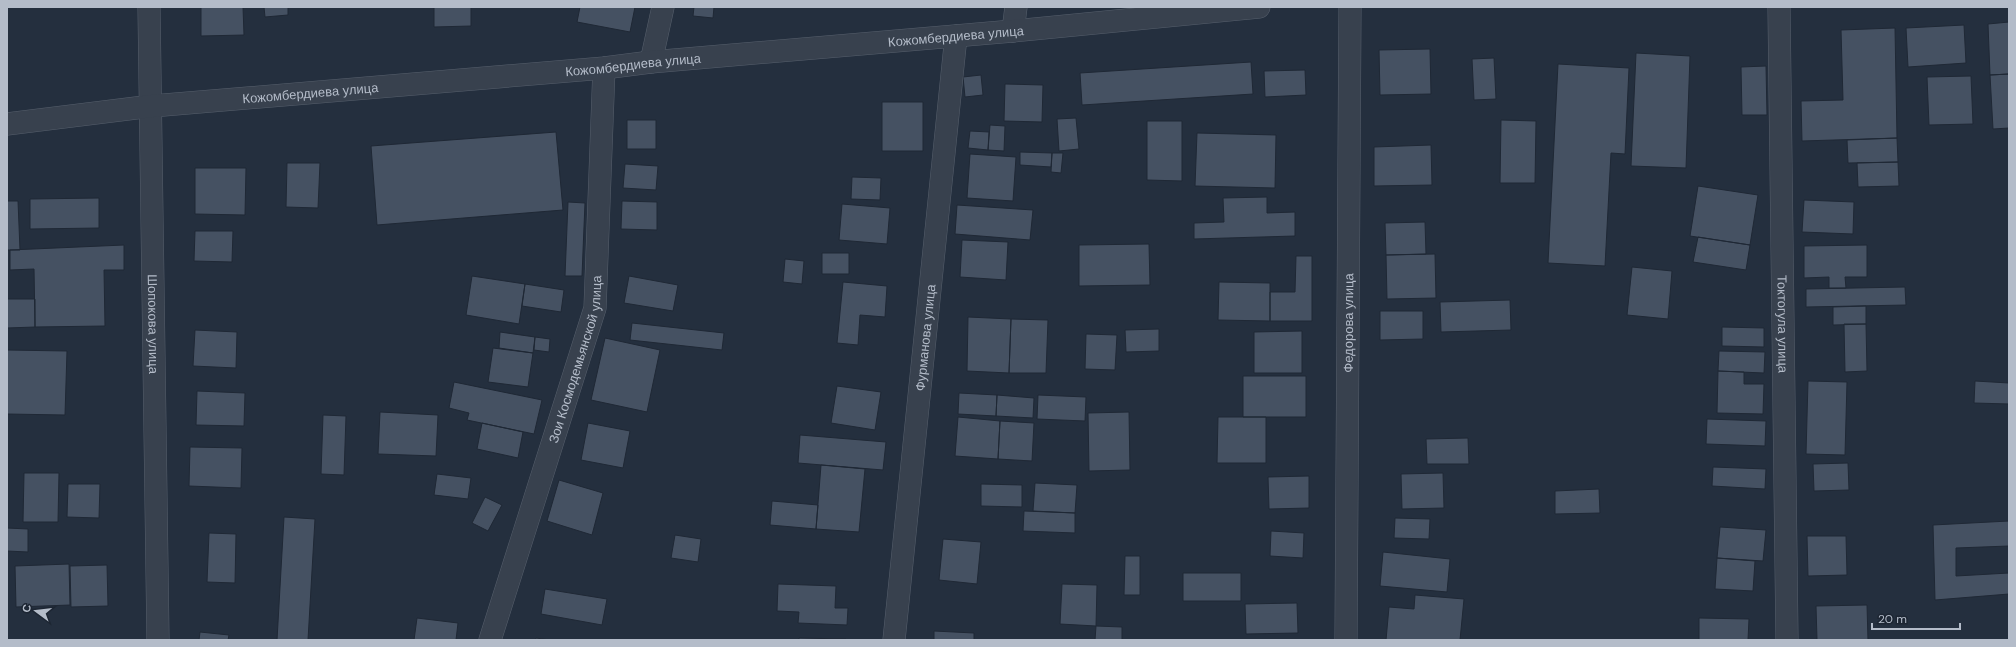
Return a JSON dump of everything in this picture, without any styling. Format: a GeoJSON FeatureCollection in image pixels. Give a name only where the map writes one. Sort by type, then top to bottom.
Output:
{"type":"FeatureCollection","features":[{"type":"Feature","properties":{"kind":"street","name":"Шопокова улица"},"geometry":{"type":"LineString","coordinates":[[149,7],[152,106],[158,640]]}},
{"type":"Feature","properties":{"kind":"street"},"geometry":{"type":"LineString","coordinates":[[651,62],[663,7]]}},
{"type":"Feature","properties":{"kind":"street"},"geometry":{"type":"LineString","coordinates":[[1013,31],[1016,7]]}},
{"type":"Feature","properties":{"kind":"street","name":"Кожомбердиева улица"},"geometry":{"type":"LineString","coordinates":[[7,124],[152,106],[604,68],[651,62],[1013,31],[1259,7]]}},
{"type":"Feature","properties":{"kind":"street","name":"Федорова улица"},"geometry":{"type":"LineString","coordinates":[[1346,640],[1350,7]]}},
{"type":"Feature","properties":{"kind":"street","name":"Токтогула улица"},"geometry":{"type":"LineString","coordinates":[[1779,7],[1787,640]]}},
{"type":"Feature","properties":{"kind":"street","name":"Фурманова улица"},"geometry":{"type":"LineString","coordinates":[[894,640],[956,36]]}},
{"type":"Feature","properties":{"kind":"street","name":"Зои Космодемьянской улица"},"geometry":{"type":"LineString","coordinates":[[490,640],[596,308],[604,68]]}},
{"type":"Feature","properties":{"kind":"building"},"geometry":{"type":"Polygon","coordinates":[[[201,7],[243,7],[244,35],[201,36],[201,7]]]}},
{"type":"Feature","properties":{"kind":"building"},"geometry":{"type":"Polygon","coordinates":[[[264,7],[288,7],[288,15],[265,17],[264,7]]]}},
{"type":"Feature","properties":{"kind":"building"},"geometry":{"type":"Polygon","coordinates":[[[434,7],[471,7],[471,26],[434,27],[434,7]]]}},
{"type":"Feature","properties":{"kind":"building"},"geometry":{"type":"Polygon","coordinates":[[[580,7],[635,7],[630,32],[577,22],[580,7]]]}},
{"type":"Feature","properties":{"kind":"building"},"geometry":{"type":"Polygon","coordinates":[[[694,7],[714,7],[713,18],[693,16],[694,7]]]}},
{"type":"Feature","properties":{"kind":"building"},"geometry":{"type":"Polygon","coordinates":[[[2009,22],[2009,74],[1990,75],[1988,24],[2009,22]]]}},
{"type":"Feature","properties":{"kind":"building"},"geometry":{"type":"Polygon","coordinates":[[[1964,25],[1966,63],[1908,67],[1906,28],[1964,25]]]}},
{"type":"Feature","properties":{"kind":"building"},"geometry":{"type":"Polygon","coordinates":[[[1895,28],[1897,138],[1802,141],[1801,101],[1843,100],[1841,30],[1895,28]]]}},
{"type":"Feature","properties":{"kind":"building"},"geometry":{"type":"Polygon","coordinates":[[[1430,49],[1431,94],[1380,95],[1379,50],[1430,49]]]}},
{"type":"Feature","properties":{"kind":"building"},"geometry":{"type":"Polygon","coordinates":[[[1636,53],[1690,56],[1686,168],[1631,166],[1636,53]]]}},
{"type":"Feature","properties":{"kind":"building"},"geometry":{"type":"Polygon","coordinates":[[[1494,58],[1496,99],[1474,100],[1472,59],[1494,58]]]}},
{"type":"Feature","properties":{"kind":"building"},"geometry":{"type":"Polygon","coordinates":[[[1251,62],[1253,94],[1082,105],[1080,73],[1251,62]]]}},
{"type":"Feature","properties":{"kind":"building"},"geometry":{"type":"Polygon","coordinates":[[[1558,64],[1629,68],[1625,154],[1611,153],[1605,266],[1548,263],[1558,64]]]}},
{"type":"Feature","properties":{"kind":"building"},"geometry":{"type":"Polygon","coordinates":[[[1766,66],[1767,115],[1742,115],[1741,67],[1766,66]]]}},
{"type":"Feature","properties":{"kind":"building"},"geometry":{"type":"Polygon","coordinates":[[[1305,70],[1306,95],[1265,97],[1264,71],[1305,70]]]}},
{"type":"Feature","properties":{"kind":"building"},"geometry":{"type":"Polygon","coordinates":[[[2009,74],[2009,128],[1993,129],[1990,75],[2009,74]]]}},
{"type":"Feature","properties":{"kind":"building"},"geometry":{"type":"Polygon","coordinates":[[[981,75],[983,95],[965,97],[963,77],[981,75]]]}},
{"type":"Feature","properties":{"kind":"building"},"geometry":{"type":"Polygon","coordinates":[[[1971,76],[1973,124],[1929,125],[1927,77],[1971,76]]]}},
{"type":"Feature","properties":{"kind":"building"},"geometry":{"type":"Polygon","coordinates":[[[1005,84],[1043,85],[1042,122],[1004,121],[1005,84]]]}},
{"type":"Feature","properties":{"kind":"building"},"geometry":{"type":"Polygon","coordinates":[[[882,102],[923,102],[923,151],[882,151],[882,102]]]}},
{"type":"Feature","properties":{"kind":"building"},"geometry":{"type":"Polygon","coordinates":[[[1076,118],[1079,149],[1059,151],[1057,119],[1076,118]]]}},
{"type":"Feature","properties":{"kind":"building"},"geometry":{"type":"Polygon","coordinates":[[[627,120],[656,120],[656,149],[627,149],[627,120]]]}},
{"type":"Feature","properties":{"kind":"building"},"geometry":{"type":"Polygon","coordinates":[[[1501,120],[1536,121],[1535,183],[1500,183],[1501,120]]]}},
{"type":"Feature","properties":{"kind":"building"},"geometry":{"type":"Polygon","coordinates":[[[1147,121],[1182,121],[1182,181],[1147,180],[1147,121]]]}},
{"type":"Feature","properties":{"kind":"building"},"geometry":{"type":"Polygon","coordinates":[[[990,125],[1005,126],[1004,151],[988,150],[990,125]]]}},
{"type":"Feature","properties":{"kind":"building"},"geometry":{"type":"Polygon","coordinates":[[[970,131],[989,132],[988,150],[968,148],[970,131]]]}},
{"type":"Feature","properties":{"kind":"building"},"geometry":{"type":"Polygon","coordinates":[[[556,132],[563,210],[377,225],[371,146],[556,132]]]}},
{"type":"Feature","properties":{"kind":"building"},"geometry":{"type":"Polygon","coordinates":[[[1197,133],[1276,135],[1275,188],[1195,186],[1197,133]]]}},
{"type":"Feature","properties":{"kind":"building"},"geometry":{"type":"Polygon","coordinates":[[[1897,138],[1898,162],[1848,163],[1847,140],[1897,138]]]}},
{"type":"Feature","properties":{"kind":"building"},"geometry":{"type":"Polygon","coordinates":[[[1431,145],[1432,185],[1374,186],[1374,147],[1431,145]]]}},
{"type":"Feature","properties":{"kind":"building"},"geometry":{"type":"Polygon","coordinates":[[[1020,152],[1052,153],[1051,167],[1020,165],[1020,152]]]}},
{"type":"Feature","properties":{"kind":"building"},"geometry":{"type":"Polygon","coordinates":[[[1052,153],[1063,153],[1061,173],[1051,172],[1052,153]]]}},
{"type":"Feature","properties":{"kind":"building"},"geometry":{"type":"Polygon","coordinates":[[[970,154],[1016,157],[1013,201],[967,198],[970,154]]]}},
{"type":"Feature","properties":{"kind":"building"},"geometry":{"type":"Polygon","coordinates":[[[1898,162],[1899,186],[1858,187],[1857,163],[1898,162]]]}},
{"type":"Feature","properties":{"kind":"building"},"geometry":{"type":"Polygon","coordinates":[[[287,163],[320,163],[318,208],[286,207],[287,163]]]}},
{"type":"Feature","properties":{"kind":"building"},"geometry":{"type":"Polygon","coordinates":[[[625,164],[658,166],[656,190],[623,188],[625,164]]]}},
{"type":"Feature","properties":{"kind":"building"},"geometry":{"type":"Polygon","coordinates":[[[195,168],[246,168],[245,215],[195,214],[195,168]]]}},
{"type":"Feature","properties":{"kind":"building"},"geometry":{"type":"Polygon","coordinates":[[[852,177],[881,178],[880,200],[851,199],[852,177]]]}},
{"type":"Feature","properties":{"kind":"building"},"geometry":{"type":"Polygon","coordinates":[[[1698,186],[1758,195],[1750,245],[1690,236],[1698,186]]]}},
{"type":"Feature","properties":{"kind":"building"},"geometry":{"type":"Polygon","coordinates":[[[1267,197],[1267,213],[1295,212],[1295,236],[1194,239],[1194,223],[1224,222],[1223,198],[1267,197]]]}},
{"type":"Feature","properties":{"kind":"building"},"geometry":{"type":"Polygon","coordinates":[[[99,198],[99,228],[30,229],[30,199],[99,198]]]}},
{"type":"Feature","properties":{"kind":"building"},"geometry":{"type":"Polygon","coordinates":[[[1804,200],[1854,202],[1853,234],[1802,232],[1804,200]]]}},
{"type":"Feature","properties":{"kind":"building"},"geometry":{"type":"Polygon","coordinates":[[[7,201],[18,201],[20,250],[7,250],[7,201]]]}},
{"type":"Feature","properties":{"kind":"building"},"geometry":{"type":"Polygon","coordinates":[[[622,201],[657,202],[657,230],[621,229],[622,201]]]}},
{"type":"Feature","properties":{"kind":"building"},"geometry":{"type":"Polygon","coordinates":[[[568,202],[585,203],[582,276],[565,276],[568,202]]]}},
{"type":"Feature","properties":{"kind":"building"},"geometry":{"type":"Polygon","coordinates":[[[842,204],[890,208],[887,244],[839,240],[842,204]]]}},
{"type":"Feature","properties":{"kind":"building"},"geometry":{"type":"Polygon","coordinates":[[[957,205],[1033,210],[1030,240],[955,234],[957,205]]]}},
{"type":"Feature","properties":{"kind":"building"},"geometry":{"type":"Polygon","coordinates":[[[1425,222],[1426,254],[1386,255],[1385,223],[1425,222]]]}},
{"type":"Feature","properties":{"kind":"building"},"geometry":{"type":"Polygon","coordinates":[[[195,231],[233,231],[232,262],[194,261],[195,231]]]}},
{"type":"Feature","properties":{"kind":"building"},"geometry":{"type":"Polygon","coordinates":[[[1698,237],[1750,245],[1746,270],[1693,262],[1698,237]]]}},
{"type":"Feature","properties":{"kind":"building"},"geometry":{"type":"Polygon","coordinates":[[[962,240],[1008,242],[1006,280],[960,277],[962,240]]]}},
{"type":"Feature","properties":{"kind":"building"},"geometry":{"type":"Polygon","coordinates":[[[1149,244],[1150,285],[1079,286],[1079,245],[1149,244]]]}},
{"type":"Feature","properties":{"kind":"building"},"geometry":{"type":"Polygon","coordinates":[[[124,245],[124,270],[104,270],[105,326],[35,327],[34,269],[10,270],[10,250],[124,245]]]}},
{"type":"Feature","properties":{"kind":"building"},"geometry":{"type":"Polygon","coordinates":[[[1867,245],[1867,277],[1845,277],[1846,288],[1829,288],[1829,277],[1804,278],[1804,246],[1867,245]]]}},
{"type":"Feature","properties":{"kind":"building"},"geometry":{"type":"Polygon","coordinates":[[[822,253],[849,253],[849,274],[822,274],[822,253]]]}},
{"type":"Feature","properties":{"kind":"building"},"geometry":{"type":"Polygon","coordinates":[[[1435,254],[1436,298],[1387,299],[1386,255],[1435,254]]]}},
{"type":"Feature","properties":{"kind":"building"},"geometry":{"type":"Polygon","coordinates":[[[1296,256],[1312,256],[1312,321],[1270,321],[1270,292],[1295,292],[1296,256]]]}},
{"type":"Feature","properties":{"kind":"building"},"geometry":{"type":"Polygon","coordinates":[[[785,259],[804,261],[802,284],[783,282],[785,259]]]}},
{"type":"Feature","properties":{"kind":"building"},"geometry":{"type":"Polygon","coordinates":[[[1632,267],[1672,271],[1668,319],[1627,315],[1632,267]]]}},
{"type":"Feature","properties":{"kind":"building"},"geometry":{"type":"Polygon","coordinates":[[[472,276],[525,284],[519,324],[466,315],[472,276]]]}},
{"type":"Feature","properties":{"kind":"building"},"geometry":{"type":"Polygon","coordinates":[[[629,276],[678,285],[673,311],[624,303],[629,276]]]}},
{"type":"Feature","properties":{"kind":"building"},"geometry":{"type":"Polygon","coordinates":[[[843,282],[887,286],[885,317],[860,315],[858,345],[837,343],[843,282]]]}},
{"type":"Feature","properties":{"kind":"building"},"geometry":{"type":"Polygon","coordinates":[[[1219,282],[1270,283],[1270,321],[1218,320],[1219,282]]]}},
{"type":"Feature","properties":{"kind":"building"},"geometry":{"type":"Polygon","coordinates":[[[525,284],[564,290],[561,312],[522,306],[525,284]]]}},
{"type":"Feature","properties":{"kind":"building"},"geometry":{"type":"Polygon","coordinates":[[[1905,287],[1906,305],[1806,307],[1806,289],[1905,287]]]}},
{"type":"Feature","properties":{"kind":"building"},"geometry":{"type":"Polygon","coordinates":[[[7,299],[35,299],[35,327],[7,328],[7,299]]]}},
{"type":"Feature","properties":{"kind":"building"},"geometry":{"type":"Polygon","coordinates":[[[1510,300],[1511,330],[1441,332],[1440,302],[1510,300]]]}},
{"type":"Feature","properties":{"kind":"building"},"geometry":{"type":"Polygon","coordinates":[[[1866,306],[1866,324],[1833,325],[1833,307],[1866,306]]]}},
{"type":"Feature","properties":{"kind":"building"},"geometry":{"type":"Polygon","coordinates":[[[1380,311],[1423,311],[1423,339],[1380,340],[1380,311]]]}},
{"type":"Feature","properties":{"kind":"building"},"geometry":{"type":"Polygon","coordinates":[[[968,317],[1011,319],[1009,373],[967,371],[968,317]]]}},
{"type":"Feature","properties":{"kind":"building"},"geometry":{"type":"Polygon","coordinates":[[[1011,319],[1048,320],[1046,373],[1009,373],[1011,319]]]}},
{"type":"Feature","properties":{"kind":"building"},"geometry":{"type":"Polygon","coordinates":[[[632,323],[724,333],[722,350],[630,340],[632,323]]]}},
{"type":"Feature","properties":{"kind":"building"},"geometry":{"type":"Polygon","coordinates":[[[1844,324],[1866,324],[1867,371],[1845,372],[1844,324]]]}},
{"type":"Feature","properties":{"kind":"building"},"geometry":{"type":"Polygon","coordinates":[[[1722,327],[1764,328],[1764,347],[1722,346],[1722,327]]]}},
{"type":"Feature","properties":{"kind":"building"},"geometry":{"type":"Polygon","coordinates":[[[1159,329],[1159,351],[1126,352],[1125,330],[1159,329]]]}},
{"type":"Feature","properties":{"kind":"building"},"geometry":{"type":"Polygon","coordinates":[[[195,330],[237,332],[236,368],[193,366],[195,330]]]}},
{"type":"Feature","properties":{"kind":"building"},"geometry":{"type":"Polygon","coordinates":[[[1302,331],[1302,373],[1254,373],[1254,332],[1302,331]]]}},
{"type":"Feature","properties":{"kind":"building"},"geometry":{"type":"Polygon","coordinates":[[[500,332],[535,337],[533,353],[499,348],[500,332]]]}},
{"type":"Feature","properties":{"kind":"building"},"geometry":{"type":"Polygon","coordinates":[[[1086,334],[1117,335],[1115,370],[1085,369],[1086,334]]]}},
{"type":"Feature","properties":{"kind":"building"},"geometry":{"type":"Polygon","coordinates":[[[535,337],[550,339],[549,352],[534,350],[535,337]]]}},
{"type":"Feature","properties":{"kind":"building"},"geometry":{"type":"Polygon","coordinates":[[[605,338],[660,350],[647,412],[591,400],[605,338]]]}},
{"type":"Feature","properties":{"kind":"building"},"geometry":{"type":"Polygon","coordinates":[[[493,348],[533,353],[528,387],[488,382],[493,348]]]}},
{"type":"Feature","properties":{"kind":"building"},"geometry":{"type":"Polygon","coordinates":[[[7,350],[67,351],[65,415],[7,414],[7,350]]]}},
{"type":"Feature","properties":{"kind":"building"},"geometry":{"type":"Polygon","coordinates":[[[1719,351],[1765,352],[1764,373],[1718,371],[1719,351]]]}},
{"type":"Feature","properties":{"kind":"building"},"geometry":{"type":"Polygon","coordinates":[[[1718,371],[1744,372],[1744,384],[1764,384],[1763,414],[1717,413],[1718,371]]]}},
{"type":"Feature","properties":{"kind":"building"},"geometry":{"type":"Polygon","coordinates":[[[1243,376],[1306,376],[1306,417],[1243,417],[1243,376]]]}},
{"type":"Feature","properties":{"kind":"building"},"geometry":{"type":"Polygon","coordinates":[[[1808,381],[1847,382],[1845,455],[1806,454],[1808,381]]]}},
{"type":"Feature","properties":{"kind":"building"},"geometry":{"type":"Polygon","coordinates":[[[1975,381],[2009,383],[2009,404],[1974,403],[1975,381]]]}},
{"type":"Feature","properties":{"kind":"building"},"geometry":{"type":"Polygon","coordinates":[[[454,382],[542,400],[534,434],[467,420],[469,413],[449,408],[454,382]]]}},
{"type":"Feature","properties":{"kind":"building"},"geometry":{"type":"Polygon","coordinates":[[[837,386],[881,392],[875,430],[831,423],[837,386]]]}},
{"type":"Feature","properties":{"kind":"building"},"geometry":{"type":"Polygon","coordinates":[[[197,391],[245,393],[244,426],[196,425],[197,391]]]}},
{"type":"Feature","properties":{"kind":"building"},"geometry":{"type":"Polygon","coordinates":[[[959,393],[997,395],[996,416],[958,414],[959,393]]]}},
{"type":"Feature","properties":{"kind":"building"},"geometry":{"type":"Polygon","coordinates":[[[997,395],[1034,398],[1033,418],[996,416],[997,395]]]}},
{"type":"Feature","properties":{"kind":"building"},"geometry":{"type":"Polygon","coordinates":[[[1038,395],[1086,397],[1085,421],[1037,419],[1038,395]]]}},
{"type":"Feature","properties":{"kind":"building"},"geometry":{"type":"Polygon","coordinates":[[[380,412],[438,415],[436,456],[378,454],[380,412]]]}},
{"type":"Feature","properties":{"kind":"building"},"geometry":{"type":"Polygon","coordinates":[[[1129,412],[1130,470],[1089,471],[1088,413],[1129,412]]]}},
{"type":"Feature","properties":{"kind":"building"},"geometry":{"type":"Polygon","coordinates":[[[323,415],[346,416],[344,475],[321,474],[323,415]]]}},
{"type":"Feature","properties":{"kind":"building"},"geometry":{"type":"Polygon","coordinates":[[[958,417],[1000,421],[998,459],[955,456],[958,417]]]}},
{"type":"Feature","properties":{"kind":"building"},"geometry":{"type":"Polygon","coordinates":[[[1218,417],[1266,417],[1266,463],[1217,463],[1218,417]]]}},
{"type":"Feature","properties":{"kind":"building"},"geometry":{"type":"Polygon","coordinates":[[[1707,419],[1766,421],[1765,446],[1706,444],[1707,419]]]}},
{"type":"Feature","properties":{"kind":"building"},"geometry":{"type":"Polygon","coordinates":[[[1000,421],[1034,423],[1032,461],[998,459],[1000,421]]]}},
{"type":"Feature","properties":{"kind":"building"},"geometry":{"type":"Polygon","coordinates":[[[482,423],[523,432],[518,458],[477,449],[482,423]]]}},
{"type":"Feature","properties":{"kind":"building"},"geometry":{"type":"Polygon","coordinates":[[[588,423],[630,431],[623,468],[581,460],[588,423]]]}},
{"type":"Feature","properties":{"kind":"building"},"geometry":{"type":"Polygon","coordinates":[[[800,435],[886,442],[883,470],[798,463],[800,435]]]}},
{"type":"Feature","properties":{"kind":"building"},"geometry":{"type":"Polygon","coordinates":[[[1468,438],[1469,464],[1427,464],[1426,439],[1468,438]]]}},
{"type":"Feature","properties":{"kind":"building"},"geometry":{"type":"Polygon","coordinates":[[[190,447],[242,448],[241,488],[189,486],[190,447]]]}},
{"type":"Feature","properties":{"kind":"building"},"geometry":{"type":"Polygon","coordinates":[[[1848,463],[1849,490],[1814,491],[1813,464],[1848,463]]]}},
{"type":"Feature","properties":{"kind":"building"},"geometry":{"type":"Polygon","coordinates":[[[821,465],[865,469],[859,532],[816,529],[821,465]]]}},
{"type":"Feature","properties":{"kind":"building"},"geometry":{"type":"Polygon","coordinates":[[[1713,467],[1766,469],[1765,489],[1712,486],[1713,467]]]}},
{"type":"Feature","properties":{"kind":"building"},"geometry":{"type":"Polygon","coordinates":[[[24,473],[59,473],[58,522],[23,522],[24,473]]]}},
{"type":"Feature","properties":{"kind":"building"},"geometry":{"type":"Polygon","coordinates":[[[1443,473],[1444,508],[1402,509],[1401,474],[1443,473]]]}},
{"type":"Feature","properties":{"kind":"building"},"geometry":{"type":"Polygon","coordinates":[[[437,474],[471,478],[468,499],[434,495],[437,474]]]}},
{"type":"Feature","properties":{"kind":"building"},"geometry":{"type":"Polygon","coordinates":[[[1309,476],[1309,508],[1269,509],[1268,477],[1309,476]]]}},
{"type":"Feature","properties":{"kind":"building"},"geometry":{"type":"Polygon","coordinates":[[[559,480],[603,493],[592,535],[547,521],[559,480]]]}},
{"type":"Feature","properties":{"kind":"building"},"geometry":{"type":"Polygon","coordinates":[[[1035,483],[1077,485],[1075,513],[1033,511],[1035,483]]]}},
{"type":"Feature","properties":{"kind":"building"},"geometry":{"type":"Polygon","coordinates":[[[68,484],[100,484],[99,518],[67,517],[68,484]]]}},
{"type":"Feature","properties":{"kind":"building"},"geometry":{"type":"Polygon","coordinates":[[[981,484],[1022,485],[1022,507],[981,506],[981,484]]]}},
{"type":"Feature","properties":{"kind":"building"},"geometry":{"type":"Polygon","coordinates":[[[1599,489],[1600,513],[1555,514],[1555,491],[1599,489]]]}},
{"type":"Feature","properties":{"kind":"building"},"geometry":{"type":"Polygon","coordinates":[[[485,497],[502,505],[488,531],[472,523],[485,497]]]}},
{"type":"Feature","properties":{"kind":"building"},"geometry":{"type":"Polygon","coordinates":[[[772,501],[818,505],[816,529],[770,525],[772,501]]]}},
{"type":"Feature","properties":{"kind":"building"},"geometry":{"type":"Polygon","coordinates":[[[1024,511],[1075,513],[1075,533],[1023,531],[1024,511]]]}},
{"type":"Feature","properties":{"kind":"building"},"geometry":{"type":"Polygon","coordinates":[[[284,517],[315,519],[308,640],[277,640],[284,517]]]}},
{"type":"Feature","properties":{"kind":"building"},"geometry":{"type":"Polygon","coordinates":[[[1395,518],[1430,519],[1429,539],[1394,538],[1395,518]]]}},
{"type":"Feature","properties":{"kind":"building"},"geometry":{"type":"Polygon","coordinates":[[[2009,521],[2009,546],[1956,548],[1956,576],[2009,573],[2009,594],[1935,600],[1933,525],[2009,521]]]}},
{"type":"Feature","properties":{"kind":"building"},"geometry":{"type":"Polygon","coordinates":[[[1720,527],[1766,530],[1763,561],[1717,558],[1720,527]]]}},
{"type":"Feature","properties":{"kind":"building"},"geometry":{"type":"Polygon","coordinates":[[[7,528],[28,529],[28,552],[7,551],[7,528]]]}},
{"type":"Feature","properties":{"kind":"building"},"geometry":{"type":"Polygon","coordinates":[[[1271,531],[1304,533],[1303,558],[1270,556],[1271,531]]]}},
{"type":"Feature","properties":{"kind":"building"},"geometry":{"type":"Polygon","coordinates":[[[209,533],[236,534],[235,583],[207,582],[209,533]]]}},
{"type":"Feature","properties":{"kind":"building"},"geometry":{"type":"Polygon","coordinates":[[[675,535],[701,539],[698,562],[671,558],[675,535]]]}},
{"type":"Feature","properties":{"kind":"building"},"geometry":{"type":"Polygon","coordinates":[[[1807,536],[1846,536],[1847,575],[1808,576],[1807,536]]]}},
{"type":"Feature","properties":{"kind":"building"},"geometry":{"type":"Polygon","coordinates":[[[943,539],[981,542],[977,584],[939,580],[943,539]]]}},
{"type":"Feature","properties":{"kind":"building"},"geometry":{"type":"Polygon","coordinates":[[[1383,552],[1450,559],[1447,592],[1380,586],[1383,552]]]}},
{"type":"Feature","properties":{"kind":"building"},"geometry":{"type":"Polygon","coordinates":[[[1125,556],[1140,556],[1140,595],[1124,595],[1125,556]]]}},
{"type":"Feature","properties":{"kind":"building"},"geometry":{"type":"Polygon","coordinates":[[[1717,558],[1755,561],[1753,591],[1715,589],[1717,558]]]}},
{"type":"Feature","properties":{"kind":"building"},"geometry":{"type":"Polygon","coordinates":[[[69,564],[70,605],[16,607],[15,566],[69,564]]]}},
{"type":"Feature","properties":{"kind":"building"},"geometry":{"type":"Polygon","coordinates":[[[107,565],[108,606],[71,607],[70,566],[107,565]]]}},
{"type":"Feature","properties":{"kind":"building"},"geometry":{"type":"Polygon","coordinates":[[[1183,573],[1241,573],[1241,601],[1183,601],[1183,573]]]}},
{"type":"Feature","properties":{"kind":"building"},"geometry":{"type":"Polygon","coordinates":[[[778,584],[836,586],[835,608],[848,608],[847,625],[798,623],[799,612],[777,611],[778,584]]]}},
{"type":"Feature","properties":{"kind":"building"},"geometry":{"type":"Polygon","coordinates":[[[1062,584],[1097,585],[1096,626],[1060,624],[1062,584]]]}},
{"type":"Feature","properties":{"kind":"building"},"geometry":{"type":"Polygon","coordinates":[[[545,589],[607,599],[602,625],[541,614],[545,589]]]}},
{"type":"Feature","properties":{"kind":"building"},"geometry":{"type":"Polygon","coordinates":[[[1415,595],[1464,599],[1460,640],[1386,640],[1389,607],[1414,609],[1415,595]]]}},
{"type":"Feature","properties":{"kind":"building"},"geometry":{"type":"Polygon","coordinates":[[[1297,603],[1298,633],[1246,634],[1245,604],[1297,603]]]}},
{"type":"Feature","properties":{"kind":"building"},"geometry":{"type":"Polygon","coordinates":[[[1867,605],[1868,640],[1817,640],[1816,606],[1867,605]]]}},
{"type":"Feature","properties":{"kind":"building"},"geometry":{"type":"Polygon","coordinates":[[[417,618],[458,623],[456,640],[414,640],[417,618]]]}},
{"type":"Feature","properties":{"kind":"building"},"geometry":{"type":"Polygon","coordinates":[[[1699,618],[1749,619],[1748,640],[1699,640],[1699,618]]]}},
{"type":"Feature","properties":{"kind":"building"},"geometry":{"type":"Polygon","coordinates":[[[1096,626],[1122,627],[1122,640],[1095,640],[1096,626]]]}},
{"type":"Feature","properties":{"kind":"building"},"geometry":{"type":"Polygon","coordinates":[[[934,631],[974,633],[974,640],[934,640],[934,631]]]}},
{"type":"Feature","properties":{"kind":"building"},"geometry":{"type":"Polygon","coordinates":[[[200,632],[229,635],[228,640],[199,640],[200,632]]]}},
{"type":"Feature","properties":{"kind":"building"},"geometry":{"type":"Polygon","coordinates":[[[536,638],[550,640],[535,640],[536,638]]]}},
{"type":"Feature","properties":{"kind":"building"},"geometry":{"type":"Polygon","coordinates":[[[799,638],[846,639],[846,640],[799,640],[799,638]]]}}]}
